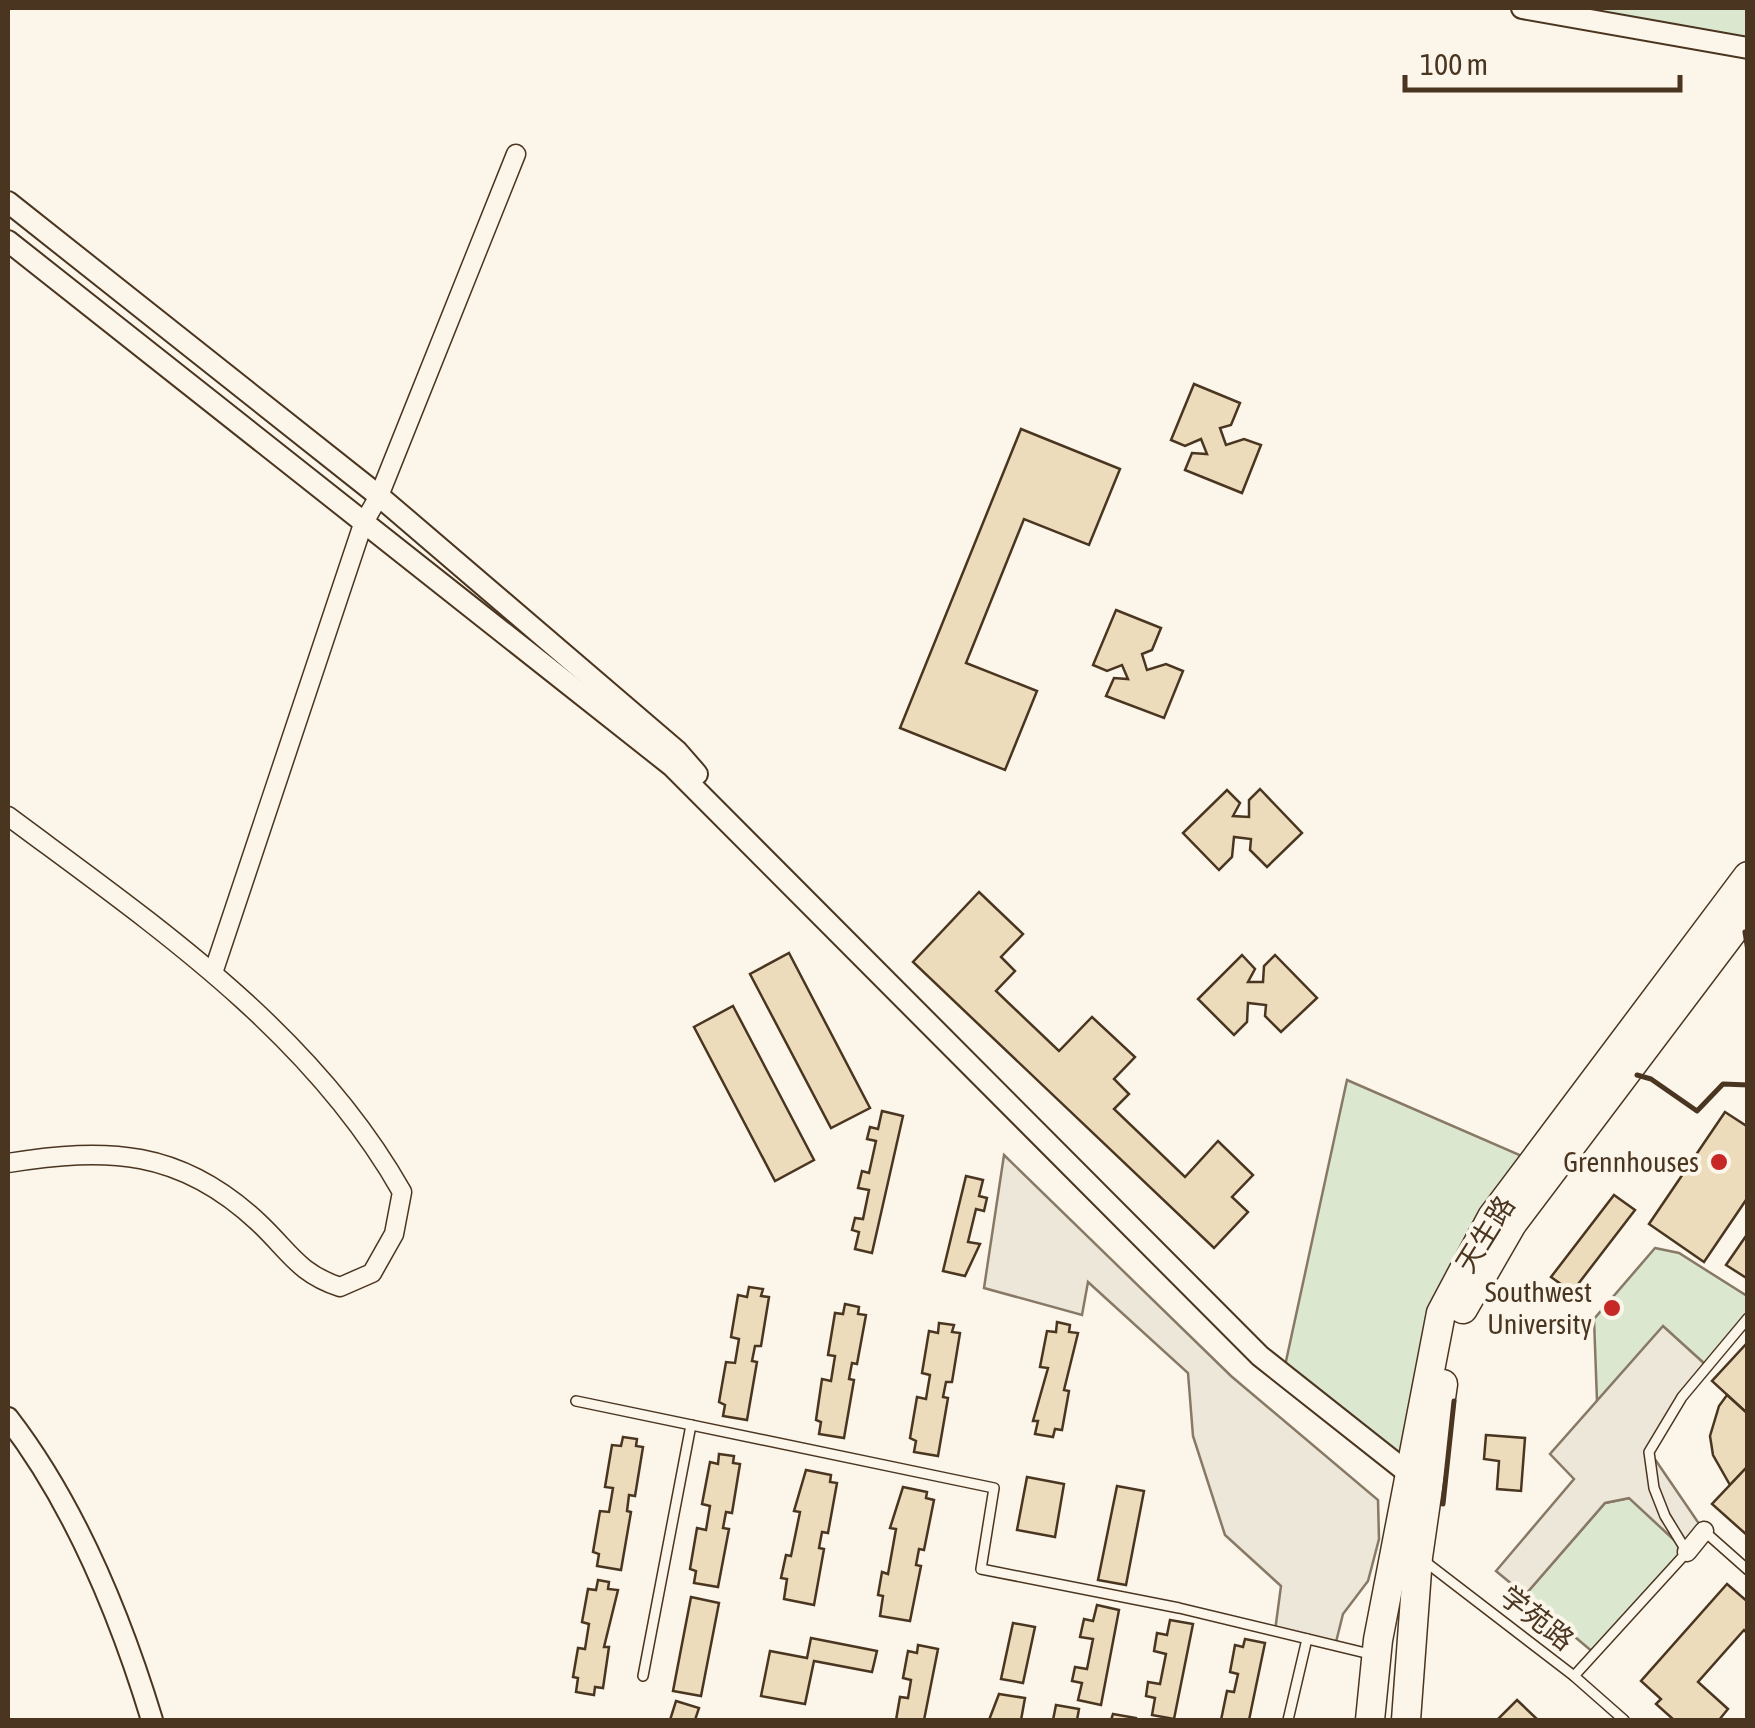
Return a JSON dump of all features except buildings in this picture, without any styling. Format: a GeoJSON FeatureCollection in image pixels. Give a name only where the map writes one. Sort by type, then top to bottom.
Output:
{"type":"FeatureCollection","features":[{"type":"Feature","properties":{"kind":"highway","name":"天生路"},"geometry":{"type":"LineString","coordinates":[[1370,1720],[1376,1655],[1408,1473],[1441,1313],[1461,1268],[1492,1217],[1748,876]]}},
{"type":"Feature","properties":{"kind":"highway","name":"天生路"},"geometry":{"type":"LineString","coordinates":[[1406,1720],[1418,1557],[1447,1362],[1459,1318],[1478,1278],[1512,1224],[1748,911]]}},
{"type":"Feature","properties":{"kind":"street"},"geometry":{"type":"LineString","coordinates":[[1522,8],[1748,48]]}},
{"type":"Feature","properties":{"kind":"street"},"geometry":{"type":"LineString","coordinates":[[214,970],[363,524],[379,496],[516,154]]}},
{"type":"Feature","properties":{"kind":"street"},"geometry":{"type":"LineString","coordinates":[[8,202],[379,496],[678,751],[831,926]]}},
{"type":"Feature","properties":{"kind":"street"},"geometry":{"type":"LineString","coordinates":[[8,240],[672,766],[1260,1356],[1408,1473]]}},
{"type":"Feature","properties":{"kind":"street"},"geometry":{"type":"LineString","coordinates":[[8,816],[214,970],[370,1134],[402,1192],[394,1234],[372,1273],[340,1287],[310,1277],[236,1202],[190,1176],[135,1155],[80,1152],[8,1163]]}},
{"type":"Feature","properties":{"kind":"street"},"geometry":{"type":"LineString","coordinates":[[8,1418],[44,1466],[76,1533],[152,1720]]}},
{"type":"Feature","properties":{"kind":"street"},"geometry":{"type":"LineString","coordinates":[[1687,1552],[1704,1531]]}},
{"type":"Feature","properties":{"kind":"lane"},"geometry":{"type":"LineString","coordinates":[[1574,1676],[1687,1552],[1664,1516],[1654,1488],[1650,1452],[1682,1397],[1748,1318]]}},
{"type":"Feature","properties":{"kind":"lane"},"geometry":{"type":"LineString","coordinates":[[576,1401],[994,1488],[981,1569],[1376,1655]]}},
{"type":"Feature","properties":{"kind":"lane"},"geometry":{"type":"LineString","coordinates":[[643,1676],[691,1425]]}},
{"type":"Feature","properties":{"kind":"lane"},"geometry":{"type":"LineString","coordinates":[[1704,1531],[1748,1570]]}},
{"type":"Feature","properties":{"kind":"lane","name":"学苑路"},"geometry":{"type":"LineString","coordinates":[[1418,1557],[1574,1676],[1624,1720]]}},
{"type":"Feature","properties":{"kind":"lane"},"geometry":{"type":"LineString","coordinates":[[1288,1720],[1307,1639]]}},
{"type":"Feature","properties":{"kind":"green space"},"geometry":{"type":"Polygon","coordinates":[[[1522,8],[1747,8],[1747,48],[1522,8]]]}},
{"type":"Feature","properties":{"kind":"green space"},"geometry":{"type":"Polygon","coordinates":[[[1347,1080],[1533,1161],[1461,1268],[1408,1473],[1283,1375],[1347,1080]]]}},
{"type":"Feature","properties":{"kind":"green space"},"geometry":{"type":"Polygon","coordinates":[[[1655,1248],[1679,1253],[1747,1296],[1747,1327],[1707,1366],[1663,1327],[1597,1401],[1594,1319],[1655,1248]]]}},
{"type":"Feature","properties":{"kind":"green space"},"geometry":{"type":"Polygon","coordinates":[[[1630,1498],[1687,1552],[1594,1653],[1525,1595],[1605,1503],[1630,1498]]]}},
{"type":"Feature","properties":{"kind":"shaded area"},"geometry":{"type":"Polygon","coordinates":[[[1004,1155],[1231,1376],[1378,1500],[1379,1539],[1368,1581],[1343,1614],[1335,1646],[1275,1631],[1281,1586],[1225,1535],[1193,1436],[1188,1373],[1088,1282],[1082,1315],[984,1288],[1004,1155]]]}},
{"type":"Feature","properties":{"kind":"shaded area"},"geometry":{"type":"Polygon","coordinates":[[[1663,1326],[1707,1366],[1650,1452],[1704,1531],[1687,1552],[1629,1498],[1605,1503],[1525,1595],[1496,1571],[1574,1479],[1550,1454],[1663,1326]]]}},
{"type":"Feature","properties":{"kind":"wall"},"geometry":{"type":"LineString","coordinates":[[1745,932],[1748,951]]}},
{"type":"Feature","properties":{"kind":"wall"},"geometry":{"type":"LineString","coordinates":[[1637,1075],[1651,1079],[1697,1111],[1723,1084],[1748,1085]]}},
{"type":"Feature","properties":{"kind":"wall"},"geometry":{"type":"LineString","coordinates":[[1443,1504],[1454,1401]]}},
{"type":"Feature","properties":{"kind":"place","name":"Grennhouses"},"geometry":{"type":"Point","coordinates":[1719,1162]}},
{"type":"Feature","properties":{"kind":"place","name":"Southwest University"},"geometry":{"type":"Point","coordinates":[1612,1308]}}]}
